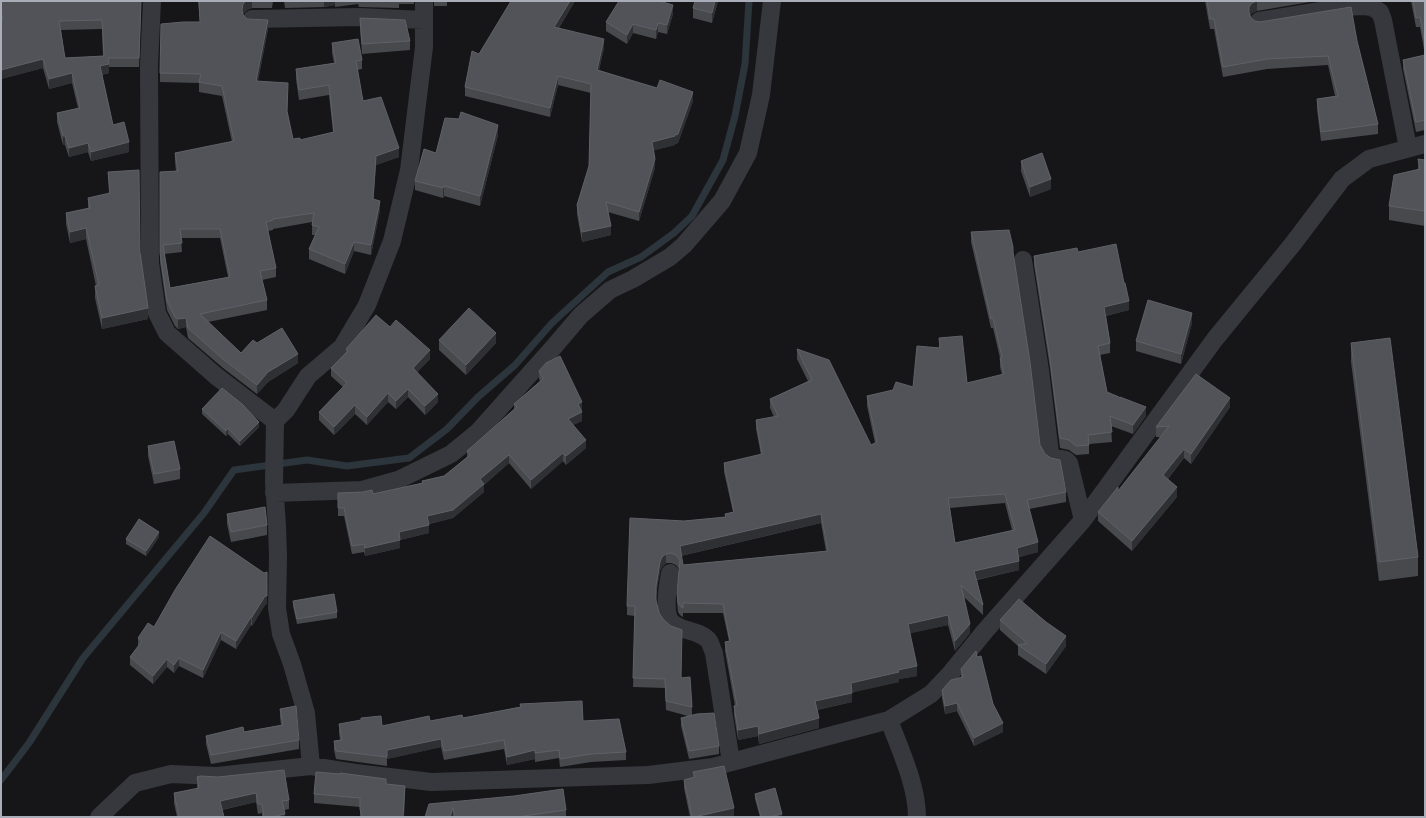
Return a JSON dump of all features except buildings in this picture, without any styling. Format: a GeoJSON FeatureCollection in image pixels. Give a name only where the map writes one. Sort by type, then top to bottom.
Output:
{"type":"FeatureCollection","features":[{"type":"Feature","properties":{"kind":"street"},"geometry":{"type":"LineString","coordinates":[[152,1],[149,65],[150,264],[157,313],[167,333],[275,427]]}},
{"type":"Feature","properties":{"kind":"street"},"geometry":{"type":"LineString","coordinates":[[311,766],[306,713],[292,664],[281,634],[277,608],[278,526],[274,487],[275,427],[308,376],[342,347],[366,305],[392,241],[409,170],[424,47],[424,1]]}},
{"type":"Feature","properties":{"kind":"street"},"geometry":{"type":"LineString","coordinates":[[274,487],[362,490],[398,480],[451,454],[478,432],[581,315],[610,290],[633,279],[670,257],[684,245],[722,201],[748,153],[761,95],[772,1]]}},
{"type":"Feature","properties":{"kind":"street"},"geometry":{"type":"LineString","coordinates":[[1259,21],[1350,7],[1372,7],[1380,12],[1408,148]]}},
{"type":"Feature","properties":{"kind":"street"},"geometry":{"type":"LineString","coordinates":[[252,19],[359,17],[424,20]]}},
{"type":"Feature","properties":{"kind":"street"},"geometry":{"type":"LineString","coordinates":[[99,817],[135,783],[171,774],[217,776],[311,766],[431,782],[648,775],[712,767],[889,720],[931,694],[1083,520],[1215,339],[1292,245],[1342,179],[1369,159],[1425,144]]}},
{"type":"Feature","properties":{"kind":"street"},"geometry":{"type":"LineString","coordinates":[[1023,260],[1050,452],[1053,457],[1066,460],[1069,463],[1083,520]]}},
{"type":"Feature","properties":{"kind":"street"},"geometry":{"type":"LineString","coordinates":[[670,573],[667,604],[670,619],[677,626],[702,635],[709,641],[714,653],[730,762]]}},
{"type":"Feature","properties":{"kind":"street"},"geometry":{"type":"LineString","coordinates":[[889,720],[908,771],[917,806],[917,817]]}},
{"type":"Feature","properties":{"kind":"waterway"},"geometry":{"type":"LineString","coordinates":[[1,780],[29,743],[83,658],[204,513],[234,470],[307,460],[347,466],[409,458],[447,429],[478,397],[515,365],[552,323],[608,272],[641,257],[674,233],[692,216],[723,160],[735,116],[745,64],[749,1]]}}]}
